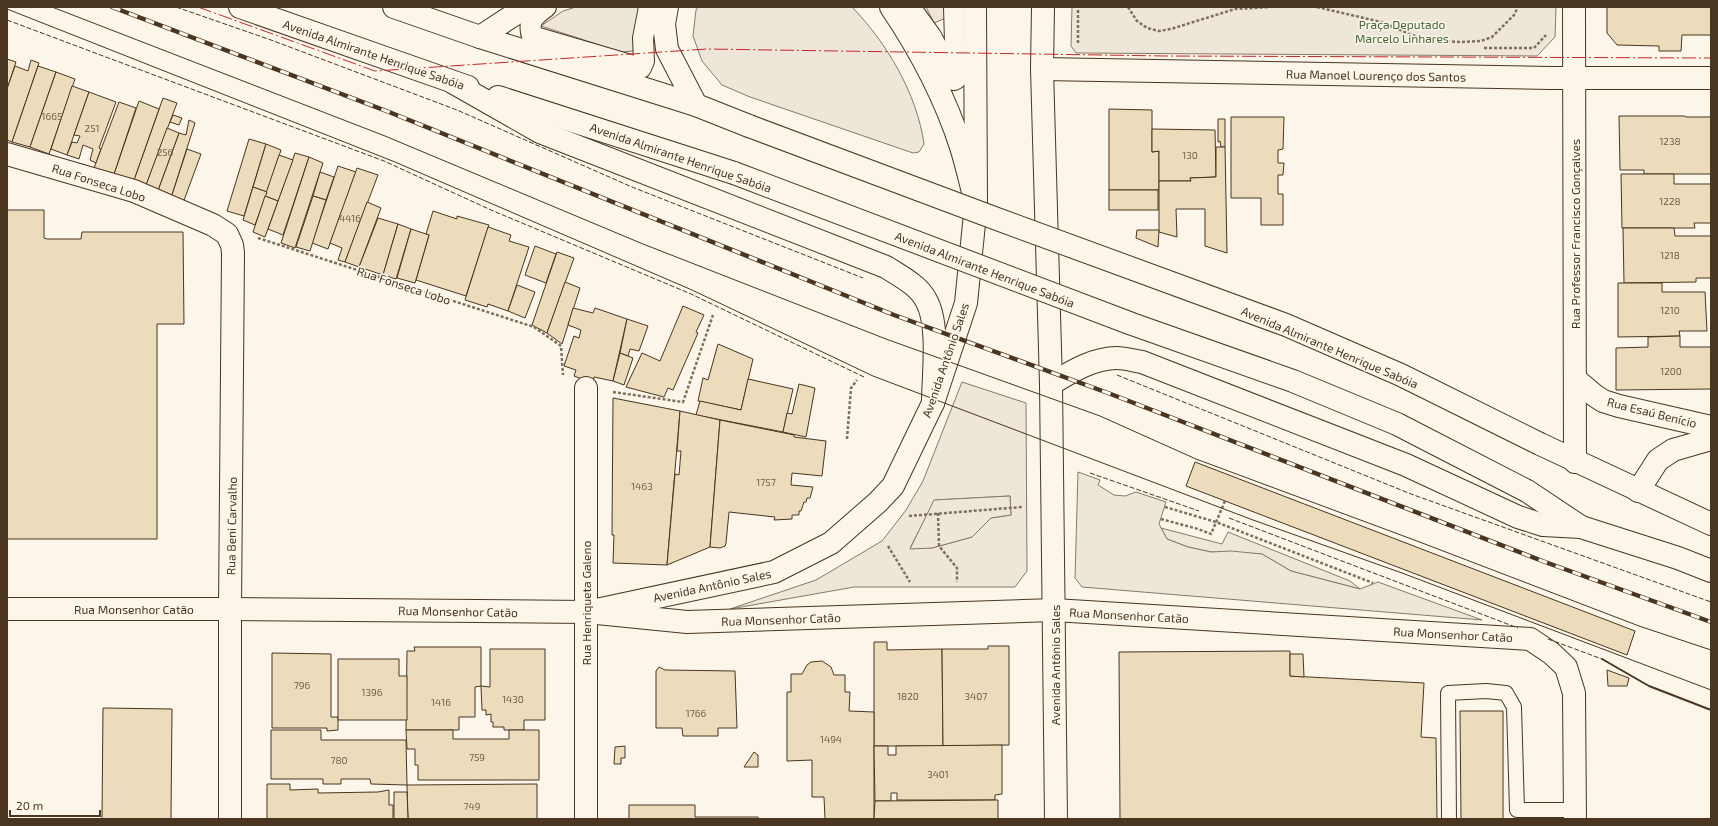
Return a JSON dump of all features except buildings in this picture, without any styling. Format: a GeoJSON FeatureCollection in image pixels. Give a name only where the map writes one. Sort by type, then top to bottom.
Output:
{"type":"FeatureCollection","features":[{"type":"Feature","properties":{"kind":"main road","name":"Avenida Almirante Henrique Sabóia"},"geometry":{"type":"LineString","coordinates":[[240,7],[454,83],[734,173],[1132,324],[1293,380],[1397,424],[1527,491],[1581,527],[1678,558],[1711,571]]}},
{"type":"Feature","properties":{"kind":"main road","name":"Avenida Almirante Henrique Sabóia"},"geometry":{"type":"LineString","coordinates":[[394,7],[480,37],[696,105],[1004,222],[1286,325],[1401,375],[1575,462],[1711,524]]}},
{"type":"Feature","properties":{"kind":"main road"},"geometry":{"type":"LineString","coordinates":[[480,37],[526,7]]}},
{"type":"Feature","properties":{"kind":"main road"},"geometry":{"type":"LineString","coordinates":[[667,7],[664,24],[667,49],[696,105]]}},
{"type":"Feature","properties":{"kind":"main road"},"geometry":{"type":"LineString","coordinates":[[891,7],[914,42],[942,97],[961,146],[976,204]]}},
{"type":"Feature","properties":{"kind":"main road","name":"Avenida Antônio Sales"},"geometry":{"type":"LineString","coordinates":[[586,612],[774,572],[831,543],[878,502],[893,486],[933,403],[966,303],[976,204],[975,7]]}},
{"type":"Feature","properties":{"kind":"main road","name":"Avenida Antônio Sales"},"geometry":{"type":"LineString","coordinates":[[1043,7],[1042,69],[1051,384],[1056,819]]}},
{"type":"Feature","properties":{"kind":"main road","name":"Rua Professor Francisco Gonçalves"},"geometry":{"type":"LineString","coordinates":[[1574,7],[1575,462]]}},
{"type":"Feature","properties":{"kind":"main road","name":"Rua Manoel Lourenço dos Santos"},"geometry":{"type":"LineString","coordinates":[[1042,69],[1575,78],[1711,78]]}},
{"type":"Feature","properties":{"kind":"main road"},"geometry":{"type":"LineString","coordinates":[[454,83],[540,132],[886,267],[910,282],[926,299],[934,333],[933,403]]}},
{"type":"Feature","properties":{"kind":"main road","name":"Rua Fonseca Lobo"},"geometry":{"type":"LineString","coordinates":[[7,154],[134,191],[213,225],[227,234]]}},
{"type":"Feature","properties":{"kind":"main road","name":"Rua Beni Carvalho"},"geometry":{"type":"LineString","coordinates":[[227,234],[232,245],[233,253],[230,819]]}},
{"type":"Feature","properties":{"kind":"main road"},"geometry":{"type":"LineString","coordinates":[[1051,384],[1078,368],[1098,361],[1117,358],[1142,362],[1406,465],[1518,518],[1543,524],[1581,527]]}},
{"type":"Feature","properties":{"kind":"main road","name":"Rua Esaú Benício"},"geometry":{"type":"LineString","coordinates":[[1575,379],[1603,401],[1711,427]]}},
{"type":"Feature","properties":{"kind":"main road","name":"Rua Henriqueta Galeno"},"geometry":{"type":"LineString","coordinates":[[586,388],[586,819]]}},
{"type":"Feature","properties":{"kind":"main road","name":"Rua Esaú Benício"},"geometry":{"type":"LineString","coordinates":[[1638,491],[1658,460],[1673,450],[1711,439]]}},
{"type":"Feature","properties":{"kind":"main road","name":"Rua Monsenhor Catão"},"geometry":{"type":"LineString","coordinates":[[7,609],[586,612],[687,622],[1054,610],[1530,639],[1551,653],[1566,667],[1574,693],[1575,814]]}},
{"type":"Feature","properties":{"kind":"street"},"geometry":{"type":"LineString","coordinates":[[546,7],[534,16],[530,28],[532,36],[641,68],[644,61],[643,38],[649,7]]}},
{"type":"Feature","properties":{"kind":"street"},"geometry":{"type":"LineString","coordinates":[[910,7],[931,36],[954,80],[956,79],[954,7]]}},
{"type":"Feature","properties":{"kind":"lane"},"geometry":{"type":"LineString","coordinates":[[1449,819],[1448,693],[1486,691],[1506,693],[1514,707],[1517,814],[1575,814]]}},
{"type":"Feature","properties":{"kind":"path"},"geometry":{"type":"LineString","coordinates":[[1128,7],[1137,21],[1147,28],[1159,31],[1171,29],[1235,10],[1270,7]]}},
{"type":"Feature","properties":{"kind":"path"},"geometry":{"type":"LineString","coordinates":[[1317,7],[1381,22],[1415,36],[1440,41],[1460,42],[1481,41],[1492,37],[1514,14],[1518,7]]}},
{"type":"Feature","properties":{"kind":"path","name":"Rua Fonseca Lobo"},"geometry":{"type":"LineString","coordinates":[[227,234],[252,236],[534,327],[561,346],[563,383],[586,388],[683,402],[713,315]]}},
{"type":"Feature","properties":{"kind":"path"},"geometry":{"type":"LineString","coordinates":[[847,439],[851,388],[857,380]]}},
{"type":"Feature","properties":{"kind":"path"},"geometry":{"type":"LineString","coordinates":[[1161,519],[1211,534],[1224,501]]}},
{"type":"Feature","properties":{"kind":"path"},"geometry":{"type":"LineString","coordinates":[[909,516],[1022,507]]}},
{"type":"Feature","properties":{"kind":"path"},"geometry":{"type":"LineString","coordinates":[[1165,507],[1197,515],[1373,583]]}},
{"type":"Feature","properties":{"kind":"path"},"geometry":{"type":"LineString","coordinates":[[938,513],[939,546],[957,568],[958,582]]}},
{"type":"Feature","properties":{"kind":"path"},"geometry":{"type":"LineString","coordinates":[[888,546],[910,582]]}},
{"type":"Feature","properties":{"kind":"green space"},"geometry":{"type":"Polygon","coordinates":[[[576,7],[641,7],[633,51],[621,52],[541,26],[563,11],[576,7]]]}},
{"type":"Feature","properties":{"kind":"green space"},"geometry":{"type":"Polygon","coordinates":[[[698,7],[852,7],[865,21],[888,53],[907,88],[915,107],[924,144],[919,152],[913,153],[750,97],[722,85],[702,61],[693,36],[696,10],[698,7]]]}},
{"type":"Feature","properties":{"kind":"green space"},"geometry":{"type":"Polygon","coordinates":[[[926,7],[946,7],[946,18],[934,23],[926,7]]]}},
{"type":"Feature","properties":{"kind":"green space","name":"Praça Deputado Marcelo Linhares"},"geometry":{"type":"Polygon","coordinates":[[[1072,7],[1556,7],[1555,37],[1537,56],[1076,53],[1071,46],[1072,7]]]}},
{"type":"Feature","properties":{"kind":"green space"},"geometry":{"type":"Polygon","coordinates":[[[962,382],[1026,403],[1027,571],[1015,587],[854,587],[730,609],[816,580],[882,541],[906,510],[923,481],[962,382]],[[1010,496],[935,500],[910,548],[932,548],[972,537],[991,518],[1011,515],[1010,496]]]}},
{"type":"Feature","properties":{"kind":"green space"},"geometry":{"type":"Polygon","coordinates":[[[1161,528],[1222,544],[1228,532],[1350,581],[1360,589],[1291,571],[1262,554],[1211,552],[1188,547],[1167,539],[1161,528]]]}},
{"type":"Feature","properties":{"kind":"shaded area"},"geometry":{"type":"Polygon","coordinates":[[[1078,472],[1100,480],[1098,485],[1114,495],[1125,496],[1136,492],[1166,502],[1159,524],[1167,539],[1188,547],[1211,552],[1231,551],[1262,554],[1291,571],[1360,589],[1378,582],[1482,620],[1082,587],[1075,578],[1078,472]]]}},
{"type":"Feature","properties":{"kind":"shaded area"},"geometry":{"type":"Polygon","coordinates":[[[1010,496],[1011,515],[991,518],[972,537],[932,548],[910,549],[934,500],[1010,496]]]}},
{"type":"Feature","properties":{"kind":"tram line"},"geometry":{"type":"LineString","coordinates":[[52,7],[385,136],[643,244],[886,339],[1100,416],[1196,459],[1417,541],[1639,626],[1711,650]]}},
{"type":"Feature","properties":{"kind":"tram line"},"geometry":{"type":"LineString","coordinates":[[7,9],[395,162],[692,290],[873,376],[1253,520],[1402,573],[1711,690]]}},
{"type":"Feature","properties":{"kind":"railway"},"geometry":{"type":"LineString","coordinates":[[112,7],[389,112],[894,315],[1108,393],[1545,562],[1711,622]]}},
{"type":"Feature","properties":{"kind":"fence"},"geometry":{"type":"LineString","coordinates":[[176,7],[271,40],[457,110],[632,187],[863,278]]}},
{"type":"Feature","properties":{"kind":"fence"},"geometry":{"type":"LineString","coordinates":[[7,20],[384,161],[491,210],[691,294],[864,377]]}},
{"type":"Feature","properties":{"kind":"fence"},"geometry":{"type":"LineString","coordinates":[[1117,375],[1411,494],[1711,602]]}},
{"type":"Feature","properties":{"kind":"fence"},"geometry":{"type":"LineString","coordinates":[[1090,473],[1199,511]]}},
{"type":"Feature","properties":{"kind":"fence"},"geometry":{"type":"LineString","coordinates":[[1229,518],[1518,628]]}},
{"type":"Feature","properties":{"kind":"fence"},"geometry":{"type":"LineString","coordinates":[[1548,639],[1602,659]]}},
{"type":"Feature","properties":{"kind":"wall"},"geometry":{"type":"LineString","coordinates":[[1602,659],[1649,686],[1711,710]]}},
{"type":"Feature","properties":{"kind":"power"},"geometry":{"type":"LineString","coordinates":[[198,7],[375,71],[707,49],[1166,56],[1711,58]]}}]}
